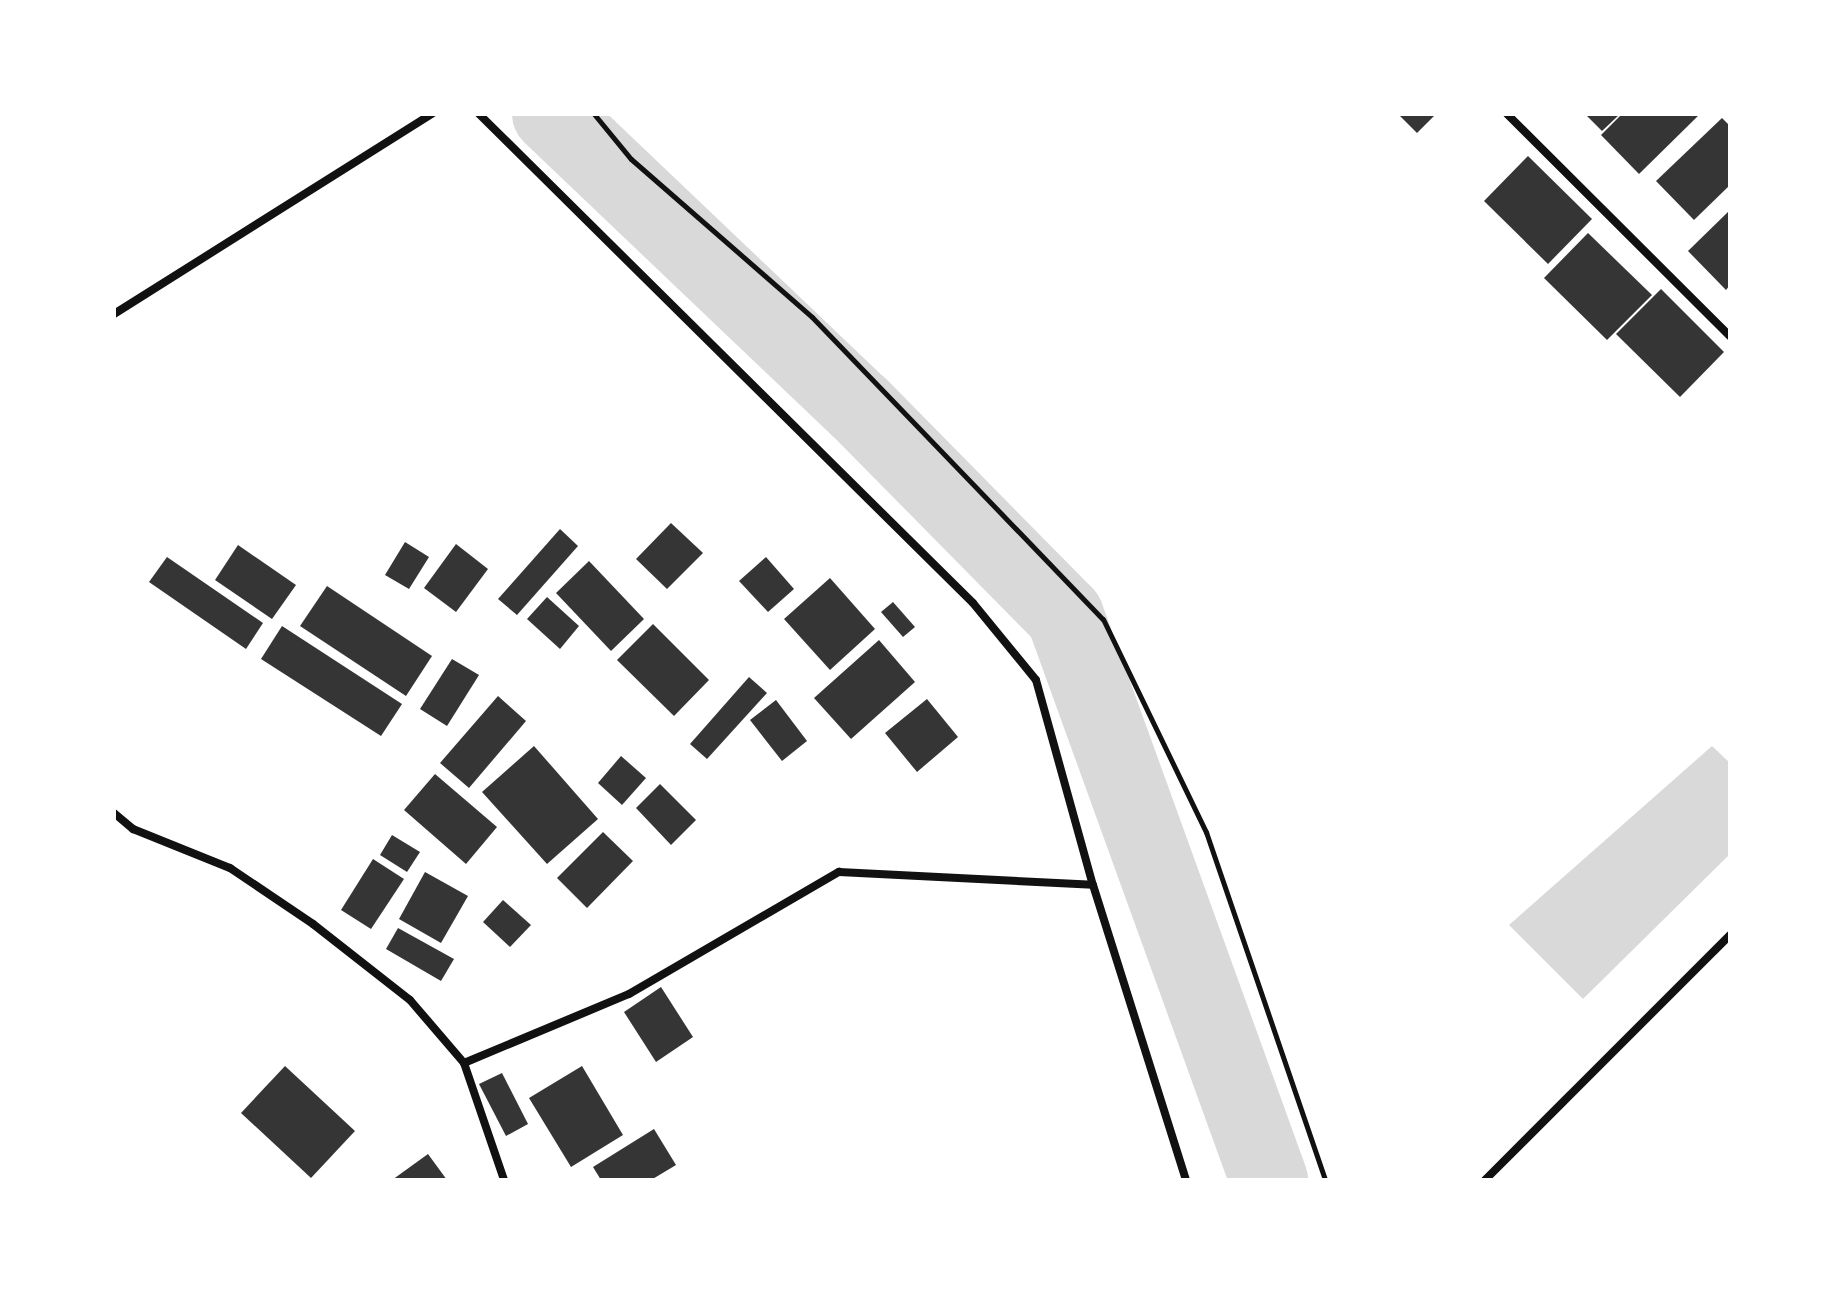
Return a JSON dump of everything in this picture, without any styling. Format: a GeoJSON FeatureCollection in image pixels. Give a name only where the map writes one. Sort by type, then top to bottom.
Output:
{"type":"FeatureCollection","features":[{"type":"Feature","properties":{"kind":"street"},"geometry":{"type":"LineString","coordinates":[[114,314],[432,114]]}},
{"type":"Feature","properties":{"kind":"street"},"geometry":{"type":"LineString","coordinates":[[479,114],[973,603],[1036,680],[1093,885],[1186,1180]]}},
{"type":"Feature","properties":{"kind":"street"},"geometry":{"type":"LineString","coordinates":[[1507,114],[1730,336]]}},
{"type":"Feature","properties":{"kind":"street"},"geometry":{"type":"LineString","coordinates":[[114,813],[133,829],[230,868],[313,924],[410,1000],[464,1063],[504,1180]]}},
{"type":"Feature","properties":{"kind":"street"},"geometry":{"type":"LineString","coordinates":[[464,1063],[629,994],[839,872],[1093,885]]}},
{"type":"Feature","properties":{"kind":"street"},"geometry":{"type":"LineString","coordinates":[[1485,1180],[1730,935]]}},
{"type":"Feature","properties":{"kind":"path"},"geometry":{"type":"LineString","coordinates":[[594,114],[631,159],[812,317],[1103,619],[1206,832],[1325,1180]]}},
{"type":"Feature","properties":{"kind":"shaded area"},"geometry":{"type":"Polygon","coordinates":[[[1712,746],[1730,763],[1730,854],[1583,999],[1509,925],[1712,746]]]}},
{"type":"Feature","properties":{"kind":"building"},"geometry":{"type":"Polygon","coordinates":[[[1398,114],[1436,114],[1417,133],[1398,114]]]}},
{"type":"Feature","properties":{"kind":"building"},"geometry":{"type":"Polygon","coordinates":[[[1585,114],[1620,114],[1602,131],[1585,114]]]}},
{"type":"Feature","properties":{"kind":"building"},"geometry":{"type":"Polygon","coordinates":[[[1622,114],[1700,114],[1639,174],[1601,135],[1622,114]]]}},
{"type":"Feature","properties":{"kind":"building"},"geometry":{"type":"Polygon","coordinates":[[[1722,118],[1730,126],[1730,185],[1694,220],[1656,181],[1722,118]]]}},
{"type":"Feature","properties":{"kind":"building"},"geometry":{"type":"Polygon","coordinates":[[[1528,156],[1592,219],[1548,264],[1484,201],[1528,156]]]}},
{"type":"Feature","properties":{"kind":"building"},"geometry":{"type":"Polygon","coordinates":[[[1730,210],[1730,285],[1726,290],[1688,251],[1730,210]]]}},
{"type":"Feature","properties":{"kind":"building"},"geometry":{"type":"Polygon","coordinates":[[[1588,233],[1652,295],[1607,340],[1544,278],[1588,233]]]}},
{"type":"Feature","properties":{"kind":"building"},"geometry":{"type":"Polygon","coordinates":[[[1661,289],[1724,352],[1680,397],[1616,334],[1661,289]]]}},
{"type":"Feature","properties":{"kind":"building"},"geometry":{"type":"Polygon","coordinates":[[[671,523],[703,553],[667,589],[636,559],[671,523]]]}},
{"type":"Feature","properties":{"kind":"building"},"geometry":{"type":"Polygon","coordinates":[[[560,529],[578,546],[517,615],[498,599],[560,529]]]}},
{"type":"Feature","properties":{"kind":"building"},"geometry":{"type":"Polygon","coordinates":[[[405,542],[429,557],[409,589],[385,575],[405,542]]]}},
{"type":"Feature","properties":{"kind":"building"},"geometry":{"type":"Polygon","coordinates":[[[456,544],[488,569],[456,612],[424,588],[456,544]]]}},
{"type":"Feature","properties":{"kind":"building"},"geometry":{"type":"Polygon","coordinates":[[[238,545],[296,585],[272,619],[215,580],[238,545]]]}},
{"type":"Feature","properties":{"kind":"building"},"geometry":{"type":"Polygon","coordinates":[[[167,557],[263,623],[246,649],[149,582],[167,557]]]}},
{"type":"Feature","properties":{"kind":"building"},"geometry":{"type":"Polygon","coordinates":[[[766,557],[794,589],[768,612],[739,581],[766,557]]]}},
{"type":"Feature","properties":{"kind":"building"},"geometry":{"type":"Polygon","coordinates":[[[589,561],[644,619],[611,651],[556,593],[589,561]]]}},
{"type":"Feature","properties":{"kind":"building"},"geometry":{"type":"Polygon","coordinates":[[[830,578],[875,629],[830,670],[784,619],[830,578]]]}},
{"type":"Feature","properties":{"kind":"building"},"geometry":{"type":"Polygon","coordinates":[[[327,586],[432,656],[406,696],[300,626],[327,586]]]}},
{"type":"Feature","properties":{"kind":"building"},"geometry":{"type":"Polygon","coordinates":[[[547,597],[579,626],[560,649],[527,619],[547,597]]]}},
{"type":"Feature","properties":{"kind":"building"},"geometry":{"type":"Polygon","coordinates":[[[893,602],[915,627],[903,637],[881,612],[893,602]]]}},
{"type":"Feature","properties":{"kind":"building"},"geometry":{"type":"Polygon","coordinates":[[[653,624],[709,680],[674,716],[617,660],[653,624]]]}},
{"type":"Feature","properties":{"kind":"building"},"geometry":{"type":"Polygon","coordinates":[[[282,626],[402,704],[381,736],[261,659],[282,626]]]}},
{"type":"Feature","properties":{"kind":"building"},"geometry":{"type":"Polygon","coordinates":[[[879,640],[915,682],[851,739],[814,698],[879,640]]]}},
{"type":"Feature","properties":{"kind":"building"},"geometry":{"type":"Polygon","coordinates":[[[452,659],[479,675],[447,726],[420,709],[452,659]]]}},
{"type":"Feature","properties":{"kind":"building"},"geometry":{"type":"Polygon","coordinates":[[[749,677],[767,693],[707,759],[690,744],[749,677]]]}},
{"type":"Feature","properties":{"kind":"building"},"geometry":{"type":"Polygon","coordinates":[[[498,696],[526,721],[469,788],[440,763],[498,696]]]}},
{"type":"Feature","properties":{"kind":"building"},"geometry":{"type":"Polygon","coordinates":[[[927,699],[958,737],[917,772],[885,733],[927,699]]]}},
{"type":"Feature","properties":{"kind":"building"},"geometry":{"type":"Polygon","coordinates":[[[776,700],[807,741],[782,761],[750,720],[776,700]]]}},
{"type":"Feature","properties":{"kind":"building"},"geometry":{"type":"Polygon","coordinates":[[[534,746],[598,819],[547,864],[482,792],[534,746]]]}},
{"type":"Feature","properties":{"kind":"building"},"geometry":{"type":"Polygon","coordinates":[[[621,756],[646,778],[622,805],[598,783],[621,756]]]}},
{"type":"Feature","properties":{"kind":"building"},"geometry":{"type":"Polygon","coordinates":[[[435,774],[497,827],[466,864],[404,810],[435,774]]]}},
{"type":"Feature","properties":{"kind":"building"},"geometry":{"type":"Polygon","coordinates":[[[660,784],[696,820],[671,845],[636,808],[660,784]]]}},
{"type":"Feature","properties":{"kind":"building"},"geometry":{"type":"Polygon","coordinates":[[[603,832],[633,861],[587,908],[557,878],[603,832]]]}},
{"type":"Feature","properties":{"kind":"building"},"geometry":{"type":"Polygon","coordinates":[[[392,835],[420,852],[407,872],[380,855],[392,835]]]}},
{"type":"Feature","properties":{"kind":"building"},"geometry":{"type":"Polygon","coordinates":[[[373,859],[404,879],[371,929],[341,910],[373,859]]]}},
{"type":"Feature","properties":{"kind":"building"},"geometry":{"type":"Polygon","coordinates":[[[425,872],[468,896],[441,943],[399,919],[425,872]]]}},
{"type":"Feature","properties":{"kind":"building"},"geometry":{"type":"Polygon","coordinates":[[[503,900],[531,925],[510,947],[483,922],[503,900]]]}},
{"type":"Feature","properties":{"kind":"building"},"geometry":{"type":"Polygon","coordinates":[[[398,928],[454,959],[441,981],[386,949],[398,928]]]}},
{"type":"Feature","properties":{"kind":"building"},"geometry":{"type":"Polygon","coordinates":[[[661,987],[693,1037],[656,1062],[624,1012],[661,987]]]}},
{"type":"Feature","properties":{"kind":"building"},"geometry":{"type":"Polygon","coordinates":[[[285,1066],[355,1131],[311,1178],[241,1113],[285,1066]]]}},
{"type":"Feature","properties":{"kind":"building"},"geometry":{"type":"Polygon","coordinates":[[[582,1066],[623,1135],[571,1167],[529,1098],[582,1066]]]}},
{"type":"Feature","properties":{"kind":"building"},"geometry":{"type":"Polygon","coordinates":[[[502,1073],[528,1124],[506,1136],[479,1084],[502,1073]]]}},
{"type":"Feature","properties":{"kind":"building"},"geometry":{"type":"Polygon","coordinates":[[[654,1129],[676,1165],[651,1180],[601,1180],[593,1167],[654,1129]]]}},
{"type":"Feature","properties":{"kind":"building"},"geometry":{"type":"Polygon","coordinates":[[[428,1154],[447,1180],[392,1180],[428,1154]]]}},
{"type":"Feature","properties":{"kind":"waterway"},"geometry":{"type":"LineString","coordinates":[[551,114],[860,408],[1065,616],[1269,1180]]}}]}
